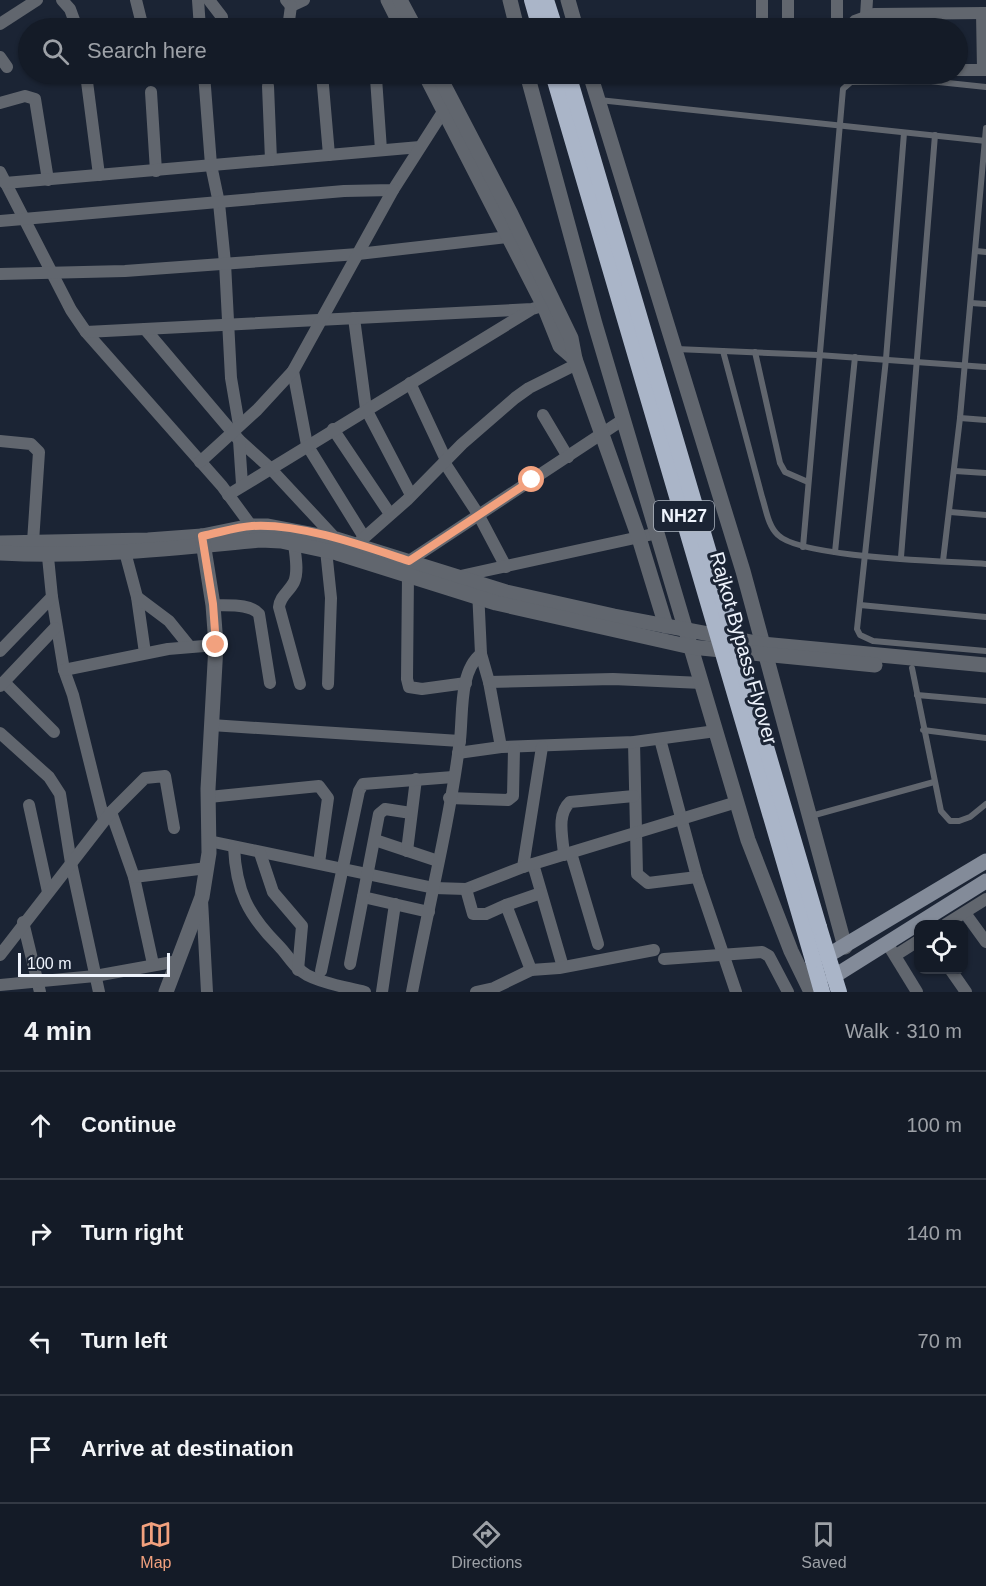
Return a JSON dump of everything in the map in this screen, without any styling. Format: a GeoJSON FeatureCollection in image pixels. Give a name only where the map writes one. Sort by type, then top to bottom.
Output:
{"type":"FeatureCollection","features":[{"type":"Feature","properties":{"kind":"highway"},"geometry":{"type":"LineString","coordinates":[[532,0],[537,18]]}},
{"type":"Feature","properties":{"kind":"highway"},"geometry":{"type":"LineString","coordinates":[[546,0],[552,18]]}},
{"type":"Feature","properties":{"kind":"highway","name":"Rajkot Bypass Flyover"},"geometry":{"type":"LineString","coordinates":[[557,84],[820,958]]}},
{"type":"Feature","properties":{"kind":"highway","name":"Rajkot Bypass Flyover"},"geometry":{"type":"LineString","coordinates":[[571,84],[819,927],[822,992]]}},
{"type":"Feature","properties":{"kind":"highway","name":"NH27"},"geometry":{"type":"LineString","coordinates":[[820,958],[836,984]]}},
{"type":"Feature","properties":{"kind":"main road"},"geometry":{"type":"LineString","coordinates":[[820,958],[845,947],[986,861]]}},
{"type":"Feature","properties":{"kind":"main road"},"geometry":{"type":"LineString","coordinates":[[836,984],[892,949],[986,881]]}},
{"type":"Feature","properties":{"kind":"street"},"geometry":{"type":"LineString","coordinates":[[0,24],[38,0]]}},
{"type":"Feature","properties":{"kind":"street"},"geometry":{"type":"LineString","coordinates":[[63,0],[73,18]]}},
{"type":"Feature","properties":{"kind":"street"},"geometry":{"type":"LineString","coordinates":[[136,0],[140,18]]}},
{"type":"Feature","properties":{"kind":"street"},"geometry":{"type":"LineString","coordinates":[[198,0],[199,18]]}},
{"type":"Feature","properties":{"kind":"street"},"geometry":{"type":"LineString","coordinates":[[209,0],[222,18]]}},
{"type":"Feature","properties":{"kind":"street"},"geometry":{"type":"LineString","coordinates":[[288,3],[304,0]]}},
{"type":"Feature","properties":{"kind":"street"},"geometry":{"type":"LineString","coordinates":[[388,0],[397,18]]}},
{"type":"Feature","properties":{"kind":"street"},"geometry":{"type":"LineString","coordinates":[[400,0],[410,18]]}},
{"type":"Feature","properties":{"kind":"street"},"geometry":{"type":"LineString","coordinates":[[510,0],[514,18]]}},
{"type":"Feature","properties":{"kind":"street"},"geometry":{"type":"LineString","coordinates":[[568,0],[573,18]]}},
{"type":"Feature","properties":{"kind":"street"},"geometry":{"type":"LineString","coordinates":[[762,0],[762,18]]}},
{"type":"Feature","properties":{"kind":"street"},"geometry":{"type":"LineString","coordinates":[[788,0],[788,18]]}},
{"type":"Feature","properties":{"kind":"street"},"geometry":{"type":"LineString","coordinates":[[837,0],[837,18]]}},
{"type":"Feature","properties":{"kind":"street"},"geometry":{"type":"LineString","coordinates":[[866,16],[867,0]]}},
{"type":"Feature","properties":{"kind":"street"},"geometry":{"type":"LineString","coordinates":[[863,18],[866,16],[984,13],[984,70],[968,70]]}},
{"type":"Feature","properties":{"kind":"street"},"geometry":{"type":"LineString","coordinates":[[87,84],[99,175]]}},
{"type":"Feature","properties":{"kind":"street"},"geometry":{"type":"LineString","coordinates":[[205,84],[211,165],[219,202],[225,263],[231,378],[242,484]]}},
{"type":"Feature","properties":{"kind":"street"},"geometry":{"type":"LineString","coordinates":[[323,84],[329,155]]}},
{"type":"Feature","properties":{"kind":"street"},"geometry":{"type":"LineString","coordinates":[[376,84],[381,150]]}},
{"type":"Feature","properties":{"kind":"street"},"geometry":{"type":"LineString","coordinates":[[432,84],[447,104],[515,236],[562,349],[576,362],[639,538],[666,626]]}},
{"type":"Feature","properties":{"kind":"street"},"geometry":{"type":"LineString","coordinates":[[200,462],[237,432],[293,371],[319,320],[393,190],[447,104],[441,84]]}},
{"type":"Feature","properties":{"kind":"street"},"geometry":{"type":"LineString","coordinates":[[530,84],[624,418],[748,840],[786,940],[811,992]]}},
{"type":"Feature","properties":{"kind":"street"},"geometry":{"type":"LineString","coordinates":[[593,84],[743,571],[811,817],[833,910],[845,947]]}},
{"type":"Feature","properties":{"kind":"street"},"geometry":{"type":"LineString","coordinates":[[268,86],[271,160]]}},
{"type":"Feature","properties":{"kind":"street"},"geometry":{"type":"LineString","coordinates":[[151,92],[156,171]]}},
{"type":"Feature","properties":{"kind":"street"},"geometry":{"type":"LineString","coordinates":[[0,103],[25,96],[34,99],[48,180]]}},
{"type":"Feature","properties":{"kind":"street"},"geometry":{"type":"LineString","coordinates":[[261,540],[228,495],[86,332],[71,310],[3,178],[48,180],[420,147]]}},
{"type":"Feature","properties":{"kind":"street"},"geometry":{"type":"LineString","coordinates":[[0,221],[344,191],[393,190]]}},
{"type":"Feature","properties":{"kind":"street"},"geometry":{"type":"LineString","coordinates":[[0,274],[125,271],[358,254],[515,236]]}},
{"type":"Feature","properties":{"kind":"street"},"geometry":{"type":"LineString","coordinates":[[86,332],[543,306]]}},
{"type":"Feature","properties":{"kind":"street"},"geometry":{"type":"LineString","coordinates":[[228,495],[269,467],[543,306]]}},
{"type":"Feature","properties":{"kind":"street"},"geometry":{"type":"LineString","coordinates":[[354,318],[366,409],[411,495]]}},
{"type":"Feature","properties":{"kind":"street"},"geometry":{"type":"LineString","coordinates":[[145,329],[269,467],[331,544],[328,684]]}},
{"type":"Feature","properties":{"kind":"street"},"geometry":{"type":"LineString","coordinates":[[0,553],[43,547],[150,545],[203,540],[261,540],[331,544],[361,541],[514,398],[576,362]]}},
{"type":"Feature","properties":{"kind":"street"},"geometry":{"type":"LineString","coordinates":[[293,371],[307,445],[361,541],[409,568],[455,577],[478,590],[686,630],[763,650],[986,675]]}},
{"type":"Feature","properties":{"kind":"street"},"geometry":{"type":"LineString","coordinates":[[410,383],[445,461],[478,514],[506,567]]}},
{"type":"Feature","properties":{"kind":"street"},"geometry":{"type":"LineString","coordinates":[[543,415],[568,457]]}},
{"type":"Feature","properties":{"kind":"street"},"geometry":{"type":"LineString","coordinates":[[409,568],[478,514],[602,435],[624,418]]}},
{"type":"Feature","properties":{"kind":"street"},"geometry":{"type":"LineString","coordinates":[[333,429],[390,514]]}},
{"type":"Feature","properties":{"kind":"street"},"geometry":{"type":"LineString","coordinates":[[0,441],[31,444],[39,452],[43,547],[55,628],[64,670],[73,694],[107,816],[134,877],[153,964]]}},
{"type":"Feature","properties":{"kind":"street"},"geometry":{"type":"LineString","coordinates":[[203,540],[251,526],[331,544],[478,590],[691,646],[986,665]]}},
{"type":"Feature","properties":{"kind":"street"},"geometry":{"type":"LineString","coordinates":[[455,577],[658,533]]}},
{"type":"Feature","properties":{"kind":"street"},"geometry":{"type":"LineString","coordinates":[[166,992],[202,897],[207,868],[216,645],[213,604],[203,540]]}},
{"type":"Feature","properties":{"kind":"street"},"geometry":{"type":"LineString","coordinates":[[0,543],[125,552],[150,545]]}},
{"type":"Feature","properties":{"kind":"street"},"geometry":{"type":"LineString","coordinates":[[294,543],[296,574],[294,582],[281,599],[279,607],[300,684]]}},
{"type":"Feature","properties":{"kind":"street"},"geometry":{"type":"LineString","coordinates":[[125,552],[137,597],[145,653]]}},
{"type":"Feature","properties":{"kind":"street"},"geometry":{"type":"LineString","coordinates":[[409,568],[407,679],[409,687],[423,689],[466,683]]}},
{"type":"Feature","properties":{"kind":"street"},"geometry":{"type":"LineString","coordinates":[[478,590],[482,654],[501,747]]}},
{"type":"Feature","properties":{"kind":"street"},"geometry":{"type":"LineString","coordinates":[[0,651],[52,597]]}},
{"type":"Feature","properties":{"kind":"street"},"geometry":{"type":"LineString","coordinates":[[137,597],[170,621],[190,646]]}},
{"type":"Feature","properties":{"kind":"street"},"geometry":{"type":"LineString","coordinates":[[213,604],[247,607],[255,609],[259,614],[270,683]]}},
{"type":"Feature","properties":{"kind":"street"},"geometry":{"type":"LineString","coordinates":[[54,732],[2,684],[55,628]]}},
{"type":"Feature","properties":{"kind":"street"},"geometry":{"type":"LineString","coordinates":[[64,670],[145,653],[190,646],[216,645]]}},
{"type":"Feature","properties":{"kind":"street"},"geometry":{"type":"LineString","coordinates":[[412,992],[434,888],[459,747],[466,683],[470,666],[482,654]]}},
{"type":"Feature","properties":{"kind":"street"},"geometry":{"type":"LineString","coordinates":[[489,682],[613,679],[702,682]]}},
{"type":"Feature","properties":{"kind":"street"},"geometry":{"type":"LineString","coordinates":[[211,725],[459,747],[514,749],[634,742],[716,731]]}},
{"type":"Feature","properties":{"kind":"street"},"geometry":{"type":"LineString","coordinates":[[0,733],[57,786],[99,992]]}},
{"type":"Feature","properties":{"kind":"street"},"geometry":{"type":"LineString","coordinates":[[660,739],[697,877],[736,992]]}},
{"type":"Feature","properties":{"kind":"street"},"geometry":{"type":"LineString","coordinates":[[634,742],[636,867],[641,879],[648,883],[697,877]]}},
{"type":"Feature","properties":{"kind":"street"},"geometry":{"type":"LineString","coordinates":[[542,747],[528,866],[541,893],[562,968]]}},
{"type":"Feature","properties":{"kind":"street"},"geometry":{"type":"LineString","coordinates":[[449,798],[508,800],[513,796],[514,789],[514,749]]}},
{"type":"Feature","properties":{"kind":"street"},"geometry":{"type":"LineString","coordinates":[[1,950],[107,816],[145,778],[165,776],[174,828]]}},
{"type":"Feature","properties":{"kind":"street"},"geometry":{"type":"LineString","coordinates":[[321,971],[359,791],[363,784],[453,777]]}},
{"type":"Feature","properties":{"kind":"street"},"geometry":{"type":"LineString","coordinates":[[407,851],[416,779]]}},
{"type":"Feature","properties":{"kind":"street"},"geometry":{"type":"LineString","coordinates":[[209,797],[319,786],[328,798],[319,863]]}},
{"type":"Feature","properties":{"kind":"street"},"geometry":{"type":"LineString","coordinates":[[598,944],[568,854],[561,817],[564,808],[570,802],[634,796]]}},
{"type":"Feature","properties":{"kind":"street"},"geometry":{"type":"LineString","coordinates":[[209,841],[434,888],[466,889],[528,866],[737,802]]}},
{"type":"Feature","properties":{"kind":"street"},"geometry":{"type":"LineString","coordinates":[[29,805],[48,892]]}},
{"type":"Feature","properties":{"kind":"street"},"geometry":{"type":"LineString","coordinates":[[350,964],[381,811],[390,809],[411,813]]}},
{"type":"Feature","properties":{"kind":"street"},"geometry":{"type":"LineString","coordinates":[[375,840],[438,861]]}},
{"type":"Feature","properties":{"kind":"street"},"geometry":{"type":"LineString","coordinates":[[234,847],[237,883],[243,899],[266,935],[279,946],[298,970],[309,977],[365,992]]}},
{"type":"Feature","properties":{"kind":"street"},"geometry":{"type":"LineString","coordinates":[[260,853],[273,892],[302,926],[298,970]]}},
{"type":"Feature","properties":{"kind":"street"},"geometry":{"type":"LineString","coordinates":[[134,877],[207,868]]}},
{"type":"Feature","properties":{"kind":"street"},"geometry":{"type":"LineString","coordinates":[[466,889],[473,915],[479,916],[541,893]]}},
{"type":"Feature","properties":{"kind":"street"},"geometry":{"type":"LineString","coordinates":[[202,897],[207,992]]}},
{"type":"Feature","properties":{"kind":"street"},"geometry":{"type":"LineString","coordinates":[[363,897],[429,912]]}},
{"type":"Feature","properties":{"kind":"street"},"geometry":{"type":"LineString","coordinates":[[953,920],[986,899]]}},
{"type":"Feature","properties":{"kind":"street"},"geometry":{"type":"LineString","coordinates":[[382,992],[395,904]]}},
{"type":"Feature","properties":{"kind":"street"},"geometry":{"type":"LineString","coordinates":[[506,905],[531,970]]}},
{"type":"Feature","properties":{"kind":"street"},"geometry":{"type":"LineString","coordinates":[[965,913],[986,942]]}},
{"type":"Feature","properties":{"kind":"street"},"geometry":{"type":"LineString","coordinates":[[23,922],[39,987]]}},
{"type":"Feature","properties":{"kind":"street"},"geometry":{"type":"LineString","coordinates":[[914,942],[892,949],[917,992]]}},
{"type":"Feature","properties":{"kind":"street"},"geometry":{"type":"LineString","coordinates":[[476,992],[494,988],[531,970],[562,968],[659,954],[724,955],[762,952],[768,956],[788,992]]}},
{"type":"Feature","properties":{"kind":"street"},"geometry":{"type":"LineString","coordinates":[[0,985],[39,987],[178,961]]}},
{"type":"Feature","properties":{"kind":"street"},"geometry":{"type":"LineString","coordinates":[[953,974],[966,992]]}},
{"type":"Feature","properties":{"kind":"lane"},"geometry":{"type":"LineString","coordinates":[[803,546],[843,88],[848,84]]}},
{"type":"Feature","properties":{"kind":"lane"},"geometry":{"type":"LineString","coordinates":[[958,84],[986,87]]}},
{"type":"Feature","properties":{"kind":"lane"},"geometry":{"type":"LineString","coordinates":[[599,100],[986,141]]}},
{"type":"Feature","properties":{"kind":"lane"},"geometry":{"type":"LineString","coordinates":[[943,561],[955,471],[976,251],[983,205],[986,128]]}},
{"type":"Feature","properties":{"kind":"lane"},"geometry":{"type":"LineString","coordinates":[[904,133],[886,359],[867,554],[857,629],[864,638],[986,651]]}},
{"type":"Feature","properties":{"kind":"lane"},"geometry":{"type":"LineString","coordinates":[[901,557],[935,135]]}},
{"type":"Feature","properties":{"kind":"lane"},"geometry":{"type":"LineString","coordinates":[[976,251],[986,252]]}},
{"type":"Feature","properties":{"kind":"lane"},"geometry":{"type":"LineString","coordinates":[[971,303],[986,304]]}},
{"type":"Feature","properties":{"kind":"lane"},"geometry":{"type":"LineString","coordinates":[[676,349],[855,357],[986,367]]}},
{"type":"Feature","properties":{"kind":"lane"},"geometry":{"type":"LineString","coordinates":[[723,351],[769,520],[777,534],[803,546],[835,552],[986,564]]}},
{"type":"Feature","properties":{"kind":"lane"},"geometry":{"type":"LineString","coordinates":[[755,352],[780,463],[785,472],[808,482]]}},
{"type":"Feature","properties":{"kind":"lane"},"geometry":{"type":"LineString","coordinates":[[835,552],[855,357]]}},
{"type":"Feature","properties":{"kind":"lane"},"geometry":{"type":"LineString","coordinates":[[960,418],[986,420]]}},
{"type":"Feature","properties":{"kind":"lane"},"geometry":{"type":"LineString","coordinates":[[955,471],[986,473]]}},
{"type":"Feature","properties":{"kind":"lane"},"geometry":{"type":"LineString","coordinates":[[950,512],[986,515]]}},
{"type":"Feature","properties":{"kind":"lane"},"geometry":{"type":"LineString","coordinates":[[860,605],[986,617]]}},
{"type":"Feature","properties":{"kind":"lane"},"geometry":{"type":"LineString","coordinates":[[912,668],[941,811],[950,822],[959,822],[970,817],[986,804]]}},
{"type":"Feature","properties":{"kind":"lane"},"geometry":{"type":"LineString","coordinates":[[917,695],[986,701]]}},
{"type":"Feature","properties":{"kind":"lane"},"geometry":{"type":"LineString","coordinates":[[923,730],[986,738]]}},
{"type":"Feature","properties":{"kind":"lane"},"geometry":{"type":"LineString","coordinates":[[811,817],[934,782]]}},
{"type":"Feature","properties":{"kind":"route"},"geometry":{"type":"LineString","coordinates":[[216,645],[213,604],[202,536],[251,526],[268,526],[357,544],[409,561],[532,480]]}}]}
